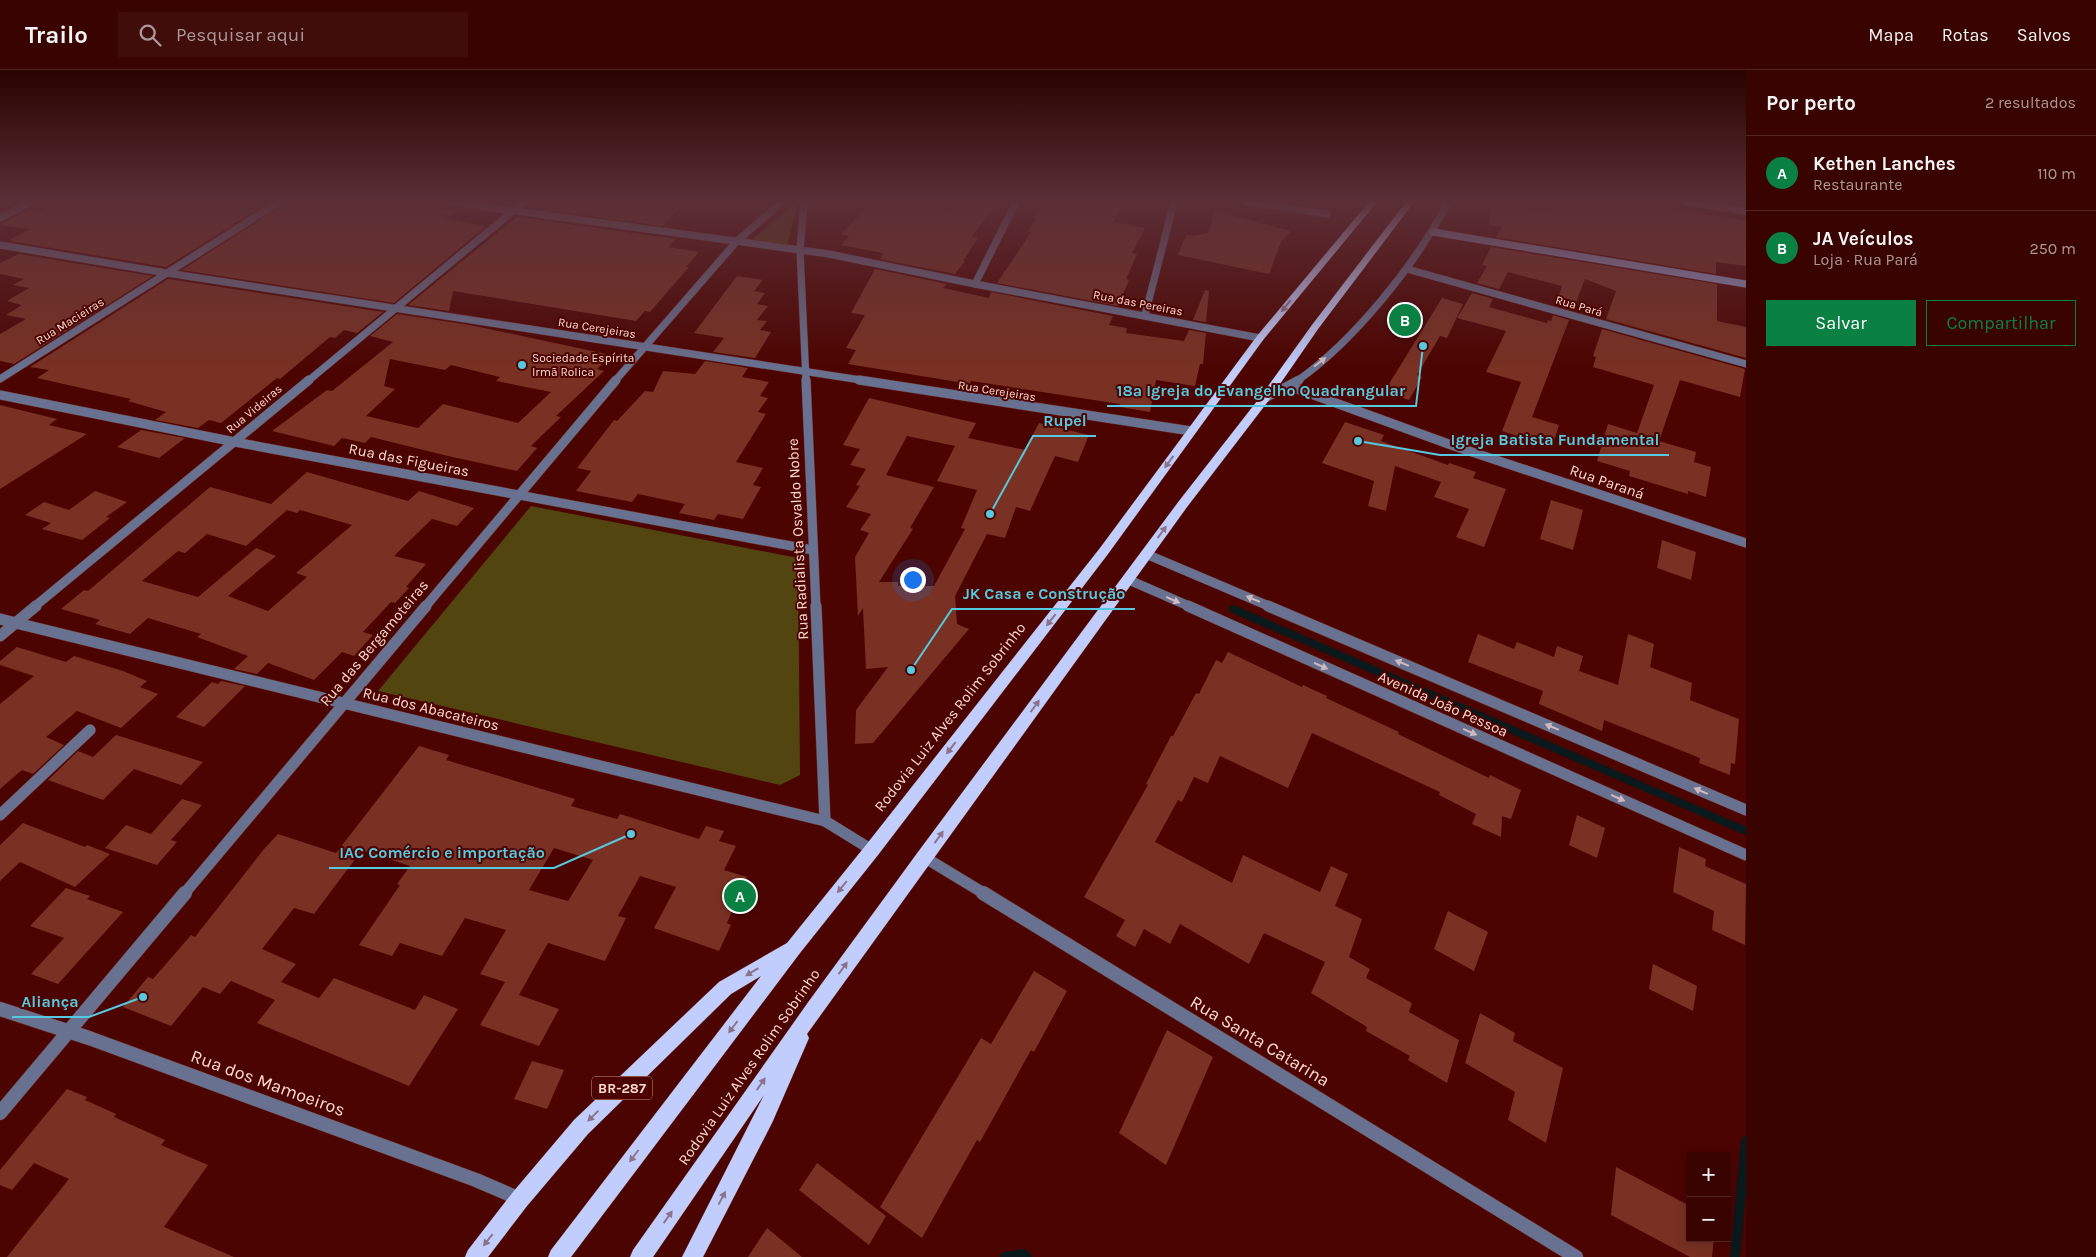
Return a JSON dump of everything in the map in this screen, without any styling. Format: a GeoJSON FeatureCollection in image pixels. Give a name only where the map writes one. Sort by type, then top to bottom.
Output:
{"type":"FeatureCollection","features":[{"type":"Feature","properties":{"kind":"highway","name":"Rodovia Luiz Alves Rolim Sobrinho"},"geometry":{"type":"LineString","coordinates":[[558,1257],[794,946],[872,850],[1104,551],[1190,431],[1260,338],[1327,257]]}},
{"type":"Feature","properties":{"kind":"highway","name":"Rodovia Luiz Alves Rolim Sobrinho"},"geometry":{"type":"LineString","coordinates":[[640,1257],[814,1007],[1146,554],[1265,398],[1315,327],[1368,257]]}},
{"type":"Feature","properties":{"kind":"highway","name":"BR-287"},"geometry":{"type":"LineString","coordinates":[[475,1257],[520,1199],[581,1128],[724,988],[794,946]]}},
{"type":"Feature","properties":{"kind":"highway"},"geometry":{"type":"LineString","coordinates":[[692,1257],[765,1116],[814,1007]]}},
{"type":"Feature","properties":{"kind":"main road"},"geometry":{"type":"LineString","coordinates":[[1586,257],[1746,284]]}},
{"type":"Feature","properties":{"kind":"street","name":"Rua Cerejeiras"},"geometry":{"type":"LineString","coordinates":[[74,257],[805,373],[1190,431]]}},
{"type":"Feature","properties":{"kind":"street","name":"Rua Macieiras"},"geometry":{"type":"LineString","coordinates":[[0,379],[192,257]]}},
{"type":"Feature","properties":{"kind":"street","name":"Rua Videiras"},"geometry":{"type":"LineString","coordinates":[[0,636],[458,257]]}},
{"type":"Feature","properties":{"kind":"street","name":"Rua das Bergamoteiras"},"geometry":{"type":"LineString","coordinates":[[0,1113],[644,347],[723,257]]}},
{"type":"Feature","properties":{"kind":"street","name":"Rua Radialista Osvaldo Nobre"},"geometry":{"type":"LineString","coordinates":[[800,257],[826,821]]}},
{"type":"Feature","properties":{"kind":"street","name":"Rua das Pereiras"},"geometry":{"type":"LineString","coordinates":[[846,257],[1260,338]]}},
{"type":"Feature","properties":{"kind":"street"},"geometry":{"type":"LineString","coordinates":[[975,284],[988,257]]}},
{"type":"Feature","properties":{"kind":"street"},"geometry":{"type":"LineString","coordinates":[[1145,315],[1160,257]]}},
{"type":"Feature","properties":{"kind":"street"},"geometry":{"type":"LineString","coordinates":[[1265,398],[1289,386],[1328,356],[1407,269],[1415,257]]}},
{"type":"Feature","properties":{"kind":"street","name":"Rua Pará"},"geometry":{"type":"LineString","coordinates":[[1407,269],[1746,364]]}},
{"type":"Feature","properties":{"kind":"street","name":"Rua Paraná"},"geometry":{"type":"LineString","coordinates":[[1289,386],[1454,446],[1746,544]]}},
{"type":"Feature","properties":{"kind":"street","name":"Rua das Figueiras"},"geometry":{"type":"LineString","coordinates":[[0,396],[813,550]]}},
{"type":"Feature","properties":{"kind":"street","name":"Avenida João Pessoa"},"geometry":{"type":"LineString","coordinates":[[1146,554],[1746,810]]}},
{"type":"Feature","properties":{"kind":"street","name":"Avenida João Pessoa"},"geometry":{"type":"LineString","coordinates":[[1128,580],[1746,855]]}},
{"type":"Feature","properties":{"kind":"street","name":"Rua dos Abacateiros"},"geometry":{"type":"LineString","coordinates":[[0,619],[826,821]]}},
{"type":"Feature","properties":{"kind":"street"},"geometry":{"type":"LineString","coordinates":[[0,815],[90,730]]}},
{"type":"Feature","properties":{"kind":"street"},"geometry":{"type":"LineString","coordinates":[[826,821],[872,850]]}},
{"type":"Feature","properties":{"kind":"street","name":"Rua Santa Catarina"},"geometry":{"type":"LineString","coordinates":[[924,857],[1576,1257]]}},
{"type":"Feature","properties":{"kind":"street","name":"Rua dos Mamoeiros"},"geometry":{"type":"LineString","coordinates":[[0,1009],[69,1031],[476,1180],[520,1199]]}},
{"type":"Feature","properties":{"kind":"shaded area"},"geometry":{"type":"Polygon","coordinates":[[[531,506],[798,558],[800,775],[780,785],[378,691],[531,506]]]}},
{"type":"Feature","properties":{"kind":"building"},"geometry":{"type":"Polygon","coordinates":[[[12,257],[40,257],[153,276],[14,364],[0,361],[0,334],[26,319],[6,315],[22,305],[7,301],[29,288],[13,285],[24,279],[0,274],[0,263],[12,257]]]}},
{"type":"Feature","properties":{"kind":"building"},"geometry":{"type":"Polygon","coordinates":[[[108,257],[181,257],[166,267],[108,257]]]}},
{"type":"Feature","properties":{"kind":"building"},"geometry":{"type":"Polygon","coordinates":[[[202,257],[448,257],[394,303],[182,270],[202,257]]]}},
{"type":"Feature","properties":{"kind":"building"},"geometry":{"type":"Polygon","coordinates":[[[467,257],[694,257],[686,267],[689,267],[650,312],[645,311],[636,321],[453,291],[449,311],[408,305],[467,257]]]}},
{"type":"Feature","properties":{"kind":"building"},"geometry":{"type":"Polygon","coordinates":[[[881,257],[965,257],[963,261],[965,261],[955,274],[880,259],[881,257]]]}},
{"type":"Feature","properties":{"kind":"building"},"geometry":{"type":"Polygon","coordinates":[[[1014,257],[1136,257],[1126,279],[1129,280],[1118,306],[997,283],[1014,257]]]}},
{"type":"Feature","properties":{"kind":"building"},"geometry":{"type":"Polygon","coordinates":[[[1189,257],[1275,257],[1269,274],[1189,257]]]}},
{"type":"Feature","properties":{"kind":"building"},"geometry":{"type":"Polygon","coordinates":[[[1486,257],[1554,257],[1717,284],[1717,321],[1746,327],[1746,358],[1606,319],[1616,291],[1585,279],[1573,310],[1556,305],[1562,286],[1508,272],[1499,289],[1477,283],[1487,266],[1482,265],[1486,257]]]}},
{"type":"Feature","properties":{"kind":"building"},"geometry":{"type":"Polygon","coordinates":[[[1617,257],[1746,257],[1746,266],[1716,262],[1716,274],[1617,257]]]}},
{"type":"Feature","properties":{"kind":"building"},"geometry":{"type":"Polygon","coordinates":[[[875,269],[947,284],[943,288],[989,298],[991,292],[1113,316],[1109,325],[1127,328],[1126,333],[1184,341],[1189,330],[1206,333],[1203,364],[1200,364],[1195,386],[1156,380],[1150,412],[1120,407],[1120,404],[971,381],[970,384],[848,364],[856,350],[846,348],[865,315],[851,313],[875,269]]]}},
{"type":"Feature","properties":{"kind":"building"},"geometry":{"type":"Polygon","coordinates":[[[737,276],[763,280],[754,291],[765,293],[757,304],[768,306],[757,320],[767,321],[760,330],[771,332],[755,358],[713,352],[724,338],[694,333],[737,276]]]}},
{"type":"Feature","properties":{"kind":"building"},"geometry":{"type":"Polygon","coordinates":[[[168,279],[383,312],[357,333],[344,330],[335,338],[330,337],[280,379],[277,378],[221,423],[209,420],[198,428],[155,420],[166,412],[128,401],[131,399],[37,378],[49,370],[30,367],[168,279]]]}},
{"type":"Feature","properties":{"kind":"building"},"geometry":{"type":"Polygon","coordinates":[[[1205,290],[1209,291],[1206,322],[1193,320],[1205,290]]]}},
{"type":"Feature","properties":{"kind":"building"},"geometry":{"type":"Polygon","coordinates":[[[1472,293],[1493,299],[1489,307],[1547,323],[1548,320],[1551,321],[1553,315],[1569,320],[1532,417],[1559,425],[1552,447],[1502,431],[1521,382],[1486,372],[1506,331],[1457,318],[1472,293]]]}},
{"type":"Feature","properties":{"kind":"building"},"geometry":{"type":"Polygon","coordinates":[[[1442,298],[1463,304],[1447,338],[1440,336],[1417,375],[1422,377],[1409,400],[1384,392],[1442,298]]]}},
{"type":"Feature","properties":{"kind":"building"},"geometry":{"type":"Polygon","coordinates":[[[397,314],[470,325],[611,355],[597,369],[604,371],[556,416],[561,417],[531,446],[537,448],[517,471],[371,437],[365,443],[342,438],[334,446],[272,431],[327,390],[332,391],[393,342],[370,336],[397,314]],[[390,359],[384,386],[395,389],[366,416],[418,428],[443,404],[518,423],[551,392],[496,381],[500,377],[451,365],[445,370],[390,359]]]}},
{"type":"Feature","properties":{"kind":"building"},"geometry":{"type":"Polygon","coordinates":[[[1602,329],[1745,369],[1740,397],[1680,380],[1659,441],[1696,452],[1694,462],[1711,467],[1706,497],[1688,491],[1688,494],[1629,476],[1630,471],[1597,461],[1608,424],[1637,433],[1654,385],[1593,367],[1596,357],[1593,356],[1602,329]]]}},
{"type":"Feature","properties":{"kind":"building"},"geometry":{"type":"Polygon","coordinates":[[[705,361],[748,368],[742,377],[769,382],[760,396],[768,398],[758,412],[766,414],[736,462],[763,468],[753,485],[761,487],[743,519],[718,514],[714,520],[679,513],[685,504],[638,494],[632,502],[576,491],[591,471],[577,468],[614,420],[617,421],[645,391],[653,392],[663,371],[695,374],[705,361]]]}},
{"type":"Feature","properties":{"kind":"building"},"geometry":{"type":"Polygon","coordinates":[[[869,398],[976,423],[968,438],[1025,450],[1039,423],[1089,435],[1078,462],[1055,456],[1030,511],[1016,507],[1005,538],[987,534],[955,596],[957,624],[969,629],[873,743],[855,744],[856,710],[888,667],[866,669],[863,608],[858,616],[855,557],[869,533],[860,530],[871,514],[846,507],[860,486],[856,485],[866,469],[850,465],[860,449],[843,445],[869,398]],[[907,436],[886,475],[934,487],[910,528],[913,529],[879,582],[898,582],[898,586],[934,586],[965,529],[961,528],[977,490],[937,481],[955,446],[907,436]]]}},
{"type":"Feature","properties":{"kind":"building"},"geometry":{"type":"Polygon","coordinates":[[[0,405],[57,419],[49,425],[87,434],[0,489],[0,405]]]}},
{"type":"Feature","properties":{"kind":"building"},"geometry":{"type":"Polygon","coordinates":[[[1345,422],[1384,435],[1381,441],[1448,465],[1449,463],[1476,472],[1473,478],[1506,489],[1484,547],[1456,537],[1469,509],[1434,497],[1441,482],[1395,466],[1386,511],[1368,506],[1374,481],[1322,463],[1345,422]]]}},
{"type":"Feature","properties":{"kind":"building"},"geometry":{"type":"Polygon","coordinates":[[[141,430],[185,438],[159,458],[117,447],[141,430]]]}},
{"type":"Feature","properties":{"kind":"building"},"geometry":{"type":"Polygon","coordinates":[[[307,472],[408,501],[419,491],[474,508],[457,526],[432,519],[394,556],[426,564],[406,587],[409,588],[395,603],[391,602],[363,632],[373,635],[354,656],[342,652],[314,680],[268,663],[257,674],[234,669],[248,656],[197,637],[201,634],[148,618],[130,634],[95,624],[100,620],[61,609],[84,590],[88,591],[210,487],[271,504],[307,472]],[[287,510],[246,546],[207,534],[185,553],[178,551],[142,581],[198,597],[256,548],[276,556],[228,596],[268,611],[307,577],[296,573],[352,525],[300,510],[297,513],[287,510]]]}},
{"type":"Feature","properties":{"kind":"building"},"geometry":{"type":"Polygon","coordinates":[[[95,491],[127,502],[106,517],[110,518],[82,540],[42,529],[51,523],[25,515],[44,502],[69,510],[95,491]]]}},
{"type":"Feature","properties":{"kind":"building"},"geometry":{"type":"Polygon","coordinates":[[[1551,500],[1583,510],[1573,550],[1540,539],[1551,500]]]}},
{"type":"Feature","properties":{"kind":"building"},"geometry":{"type":"Polygon","coordinates":[[[1662,540],[1696,552],[1691,580],[1657,568],[1662,540]]]}},
{"type":"Feature","properties":{"kind":"building"},"geometry":{"type":"Polygon","coordinates":[[[1478,634],[1514,649],[1517,642],[1554,657],[1557,646],[1583,656],[1579,671],[1618,685],[1628,634],[1654,644],[1650,667],[1692,683],[1690,700],[1739,719],[1735,764],[1731,763],[1730,775],[1699,763],[1700,758],[1604,720],[1602,731],[1539,704],[1543,691],[1468,662],[1478,634]]]}},
{"type":"Feature","properties":{"kind":"building"},"geometry":{"type":"Polygon","coordinates":[[[17,647],[66,662],[74,656],[123,671],[147,681],[140,687],[158,694],[121,728],[77,711],[46,737],[64,745],[33,774],[22,770],[0,789],[0,704],[34,676],[0,665],[0,661],[17,647]]]}},
{"type":"Feature","properties":{"kind":"building"},"geometry":{"type":"Polygon","coordinates":[[[1228,652],[1302,687],[1303,685],[1327,696],[1326,698],[1399,732],[1398,734],[1489,778],[1490,775],[1521,790],[1511,819],[1502,816],[1501,837],[1472,824],[1476,814],[1439,795],[1440,792],[1312,733],[1288,788],[1220,756],[1208,783],[1194,777],[1182,802],[1178,800],[1155,842],[1232,883],[1243,855],[1320,892],[1331,866],[1348,874],[1335,906],[1362,919],[1349,957],[1370,969],[1366,978],[1412,1003],[1409,1012],[1459,1040],[1447,1083],[1408,1060],[1410,1056],[1366,1031],[1367,1027],[1311,993],[1325,962],[1264,933],[1249,964],[1180,924],[1170,944],[1144,929],[1135,947],[1116,936],[1125,920],[1084,897],[1148,785],[1146,784],[1171,736],[1173,736],[1196,693],[1199,694],[1216,660],[1222,663],[1228,652]]]}},
{"type":"Feature","properties":{"kind":"building"},"geometry":{"type":"Polygon","coordinates":[[[221,681],[245,686],[204,727],[176,717],[212,682],[218,684],[221,681]]]}},
{"type":"Feature","properties":{"kind":"building"},"geometry":{"type":"Polygon","coordinates":[[[116,735],[203,762],[181,785],[134,769],[103,800],[48,780],[78,751],[93,757],[116,735]]]}},
{"type":"Feature","properties":{"kind":"building"},"geometry":{"type":"Polygon","coordinates":[[[419,746],[449,755],[446,760],[575,799],[571,806],[617,819],[620,814],[699,839],[706,826],[724,831],[719,841],[736,846],[724,870],[747,877],[727,923],[731,925],[719,951],[654,928],[676,887],[640,876],[618,916],[626,918],[605,961],[548,943],[519,995],[559,1009],[539,1046],[480,1025],[505,982],[480,974],[506,930],[465,918],[442,956],[400,943],[392,956],[359,945],[400,885],[397,884],[410,866],[362,850],[314,914],[294,908],[262,949],[296,964],[281,982],[319,998],[334,978],[415,1010],[424,995],[458,1009],[409,1086],[257,1023],[275,1000],[231,981],[220,994],[203,987],[171,1026],[123,1007],[148,977],[153,979],[191,935],[195,937],[278,834],[336,853],[419,746]],[[554,848],[529,890],[568,901],[593,860],[554,848]]]}},
{"type":"Feature","properties":{"kind":"building"},"geometry":{"type":"Polygon","coordinates":[[[182,799],[202,805],[171,840],[177,842],[157,865],[105,848],[126,825],[151,834],[182,799]]]}},
{"type":"Feature","properties":{"kind":"building"},"geometry":{"type":"Polygon","coordinates":[[[1577,815],[1605,828],[1597,858],[1569,845],[1577,815]]]}},
{"type":"Feature","properties":{"kind":"building"},"geometry":{"type":"Polygon","coordinates":[[[23,823],[85,847],[87,845],[110,854],[75,887],[20,862],[0,881],[0,845],[23,823]]]}},
{"type":"Feature","properties":{"kind":"building"},"geometry":{"type":"Polygon","coordinates":[[[1679,847],[1706,859],[1705,866],[1746,884],[1745,945],[1712,930],[1714,911],[1673,892],[1679,847]]]}},
{"type":"Feature","properties":{"kind":"building"},"geometry":{"type":"Polygon","coordinates":[[[66,888],[90,896],[87,899],[123,912],[58,984],[31,974],[64,938],[30,926],[66,888]]]}},
{"type":"Feature","properties":{"kind":"building"},"geometry":{"type":"Polygon","coordinates":[[[1448,911],[1488,932],[1474,971],[1434,949],[1448,911]]]}},
{"type":"Feature","properties":{"kind":"building"},"geometry":{"type":"Polygon","coordinates":[[[1653,964],[1697,986],[1693,1011],[1649,989],[1653,964]]]}},
{"type":"Feature","properties":{"kind":"building"},"geometry":{"type":"Polygon","coordinates":[[[1034,971],[1067,991],[1034,1052],[1031,1050],[980,1142],[977,1140],[922,1238],[880,1207],[981,1038],[991,1044],[1034,971]]]}},
{"type":"Feature","properties":{"kind":"building"},"geometry":{"type":"Polygon","coordinates":[[[1480,1013],[1515,1033],[1513,1041],[1563,1068],[1546,1143],[1508,1120],[1515,1092],[1465,1063],[1480,1013]]]}},
{"type":"Feature","properties":{"kind":"building"},"geometry":{"type":"Polygon","coordinates":[[[1167,1030],[1213,1057],[1166,1165],[1119,1133],[1167,1030]]]}},
{"type":"Feature","properties":{"kind":"building"},"geometry":{"type":"Polygon","coordinates":[[[532,1061],[564,1070],[547,1109],[514,1099],[532,1061]]]}},
{"type":"Feature","properties":{"kind":"building"},"geometry":{"type":"Polygon","coordinates":[[[67,1089],[87,1097],[85,1100],[116,1114],[114,1117],[165,1140],[161,1145],[208,1165],[164,1227],[234,1257],[7,1257],[69,1179],[34,1163],[12,1190],[0,1185],[0,1170],[67,1089]]]}},
{"type":"Feature","properties":{"kind":"building"},"geometry":{"type":"Polygon","coordinates":[[[817,1163],[886,1216],[869,1245],[799,1190],[817,1163]]]}},
{"type":"Feature","properties":{"kind":"building"},"geometry":{"type":"Polygon","coordinates":[[[1616,1167],[1686,1204],[1686,1242],[1714,1242],[1712,1257],[1690,1257],[1611,1215],[1616,1167]]]}},
{"type":"Feature","properties":{"kind":"building"},"geometry":{"type":"Polygon","coordinates":[[[767,1228],[802,1257],[748,1257],[767,1228]]]}},
{"type":"Feature","properties":{"kind":"waterway"},"geometry":{"type":"LineString","coordinates":[[1233,609],[1746,831]]}},
{"type":"Feature","properties":{"kind":"waterway"},"geometry":{"type":"LineString","coordinates":[[1735,1257],[1746,1141]]}},
{"type":"Feature","properties":{"kind":"waterway"},"geometry":{"type":"LineString","coordinates":[[1005,1257],[1023,1254],[1027,1257]]}},
{"type":"Feature","properties":{"kind":"place","name":"JA Veículos"},"geometry":{"type":"Point","coordinates":[1405,320]}},
{"type":"Feature","properties":{"kind":"place","name":"18ª Igreja do Evangelho Quadrangular"},"geometry":{"type":"Point","coordinates":[1423,346]}},
{"type":"Feature","properties":{"kind":"place","name":"Sociedade Espírita Irmã Rolica"},"geometry":{"type":"Point","coordinates":[522,365]}},
{"type":"Feature","properties":{"kind":"place","name":"Igreja Batista Fundamental"},"geometry":{"type":"Point","coordinates":[1358,441]}},
{"type":"Feature","properties":{"kind":"place","name":"Rupel"},"geometry":{"type":"Point","coordinates":[990,514]}},
{"type":"Feature","properties":{"kind":"place","name":"JK Casa e Construção"},"geometry":{"type":"Point","coordinates":[911,670]}},
{"type":"Feature","properties":{"kind":"place","name":"IAC Comércio e importação"},"geometry":{"type":"Point","coordinates":[631,834]}},
{"type":"Feature","properties":{"kind":"place","name":"Kethen Lanches"},"geometry":{"type":"Point","coordinates":[740,896]}},
{"type":"Feature","properties":{"kind":"place","name":"Aliança"},"geometry":{"type":"Point","coordinates":[143,997]}}]}
